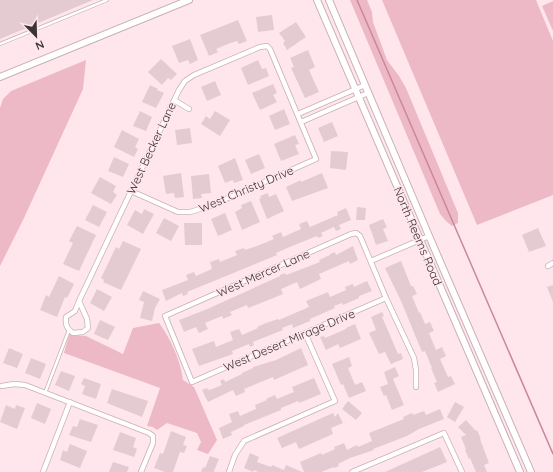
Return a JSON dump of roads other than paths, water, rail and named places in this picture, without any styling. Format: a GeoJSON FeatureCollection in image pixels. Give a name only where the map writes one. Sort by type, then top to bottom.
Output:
{"type":"FeatureCollection","features":[{"type":"Feature","properties":{"kind":"main road"},"geometry":{"type":"LineString","coordinates":[[0,77],[189,0]]}},
{"type":"Feature","properties":{"kind":"main road","name":"North Reems Road"},"geometry":{"type":"LineString","coordinates":[[317,0],[520,472]]}},
{"type":"Feature","properties":{"kind":"main road","name":"North Reems Road"},"geometry":{"type":"LineString","coordinates":[[330,0],[368,93],[531,472]]}},
{"type":"Feature","properties":{"kind":"street","name":"West Becker Lane"},"geometry":{"type":"LineString","coordinates":[[69,330],[66,325],[66,317],[75,311],[174,100],[185,81],[194,75],[260,47],[267,46],[270,49],[298,114]]}},
{"type":"Feature","properties":{"kind":"street"},"geometry":{"type":"LineString","coordinates":[[365,85],[298,114],[301,122],[368,93]]}},
{"type":"Feature","properties":{"kind":"street"},"geometry":{"type":"LineString","coordinates":[[174,100],[189,109]]}},
{"type":"Feature","properties":{"kind":"street"},"geometry":{"type":"LineString","coordinates":[[327,102],[330,110]]}},
{"type":"Feature","properties":{"kind":"street","name":"West Christy Drive"},"geometry":{"type":"LineString","coordinates":[[131,191],[178,212],[190,212],[210,206],[316,159],[301,122]]}},
{"type":"Feature","properties":{"kind":"street","name":"West Mercer Lane"},"geometry":{"type":"LineString","coordinates":[[192,382],[164,316],[351,234],[356,233],[360,236],[371,261]]}},
{"type":"Feature","properties":{"kind":"street"},"geometry":{"type":"LineString","coordinates":[[416,387],[414,358],[386,298],[371,261],[429,236]]}},
{"type":"Feature","properties":{"kind":"street","name":"West Desert Mirage Drive"},"geometry":{"type":"LineString","coordinates":[[192,382],[386,298]]}},
{"type":"Feature","properties":{"kind":"street"},"geometry":{"type":"LineString","coordinates":[[69,330],[74,333],[79,333],[88,328],[88,319],[79,301]]}},
{"type":"Feature","properties":{"kind":"street"},"geometry":{"type":"LineString","coordinates":[[229,472],[235,454],[244,441],[334,401],[305,333]]}},
{"type":"Feature","properties":{"kind":"street"},"geometry":{"type":"LineString","coordinates":[[2,386],[14,384],[25,385],[149,433],[153,436],[153,443],[141,472]]}},
{"type":"Feature","properties":{"kind":"street"},"geometry":{"type":"LineString","coordinates":[[44,472],[70,402]]}},
{"type":"Feature","properties":{"kind":"street"},"geometry":{"type":"LineString","coordinates":[[352,472],[444,433],[462,472]]}},
{"type":"Feature","properties":{"kind":"lane"},"geometry":{"type":"LineString","coordinates":[[0,44],[107,0]]}},
{"type":"Feature","properties":{"kind":"lane"},"geometry":{"type":"LineString","coordinates":[[45,393],[69,330]]}},
{"type":"Feature","properties":{"kind":"waterway"},"geometry":{"type":"LineString","coordinates":[[357,0],[553,454]]}}]}
